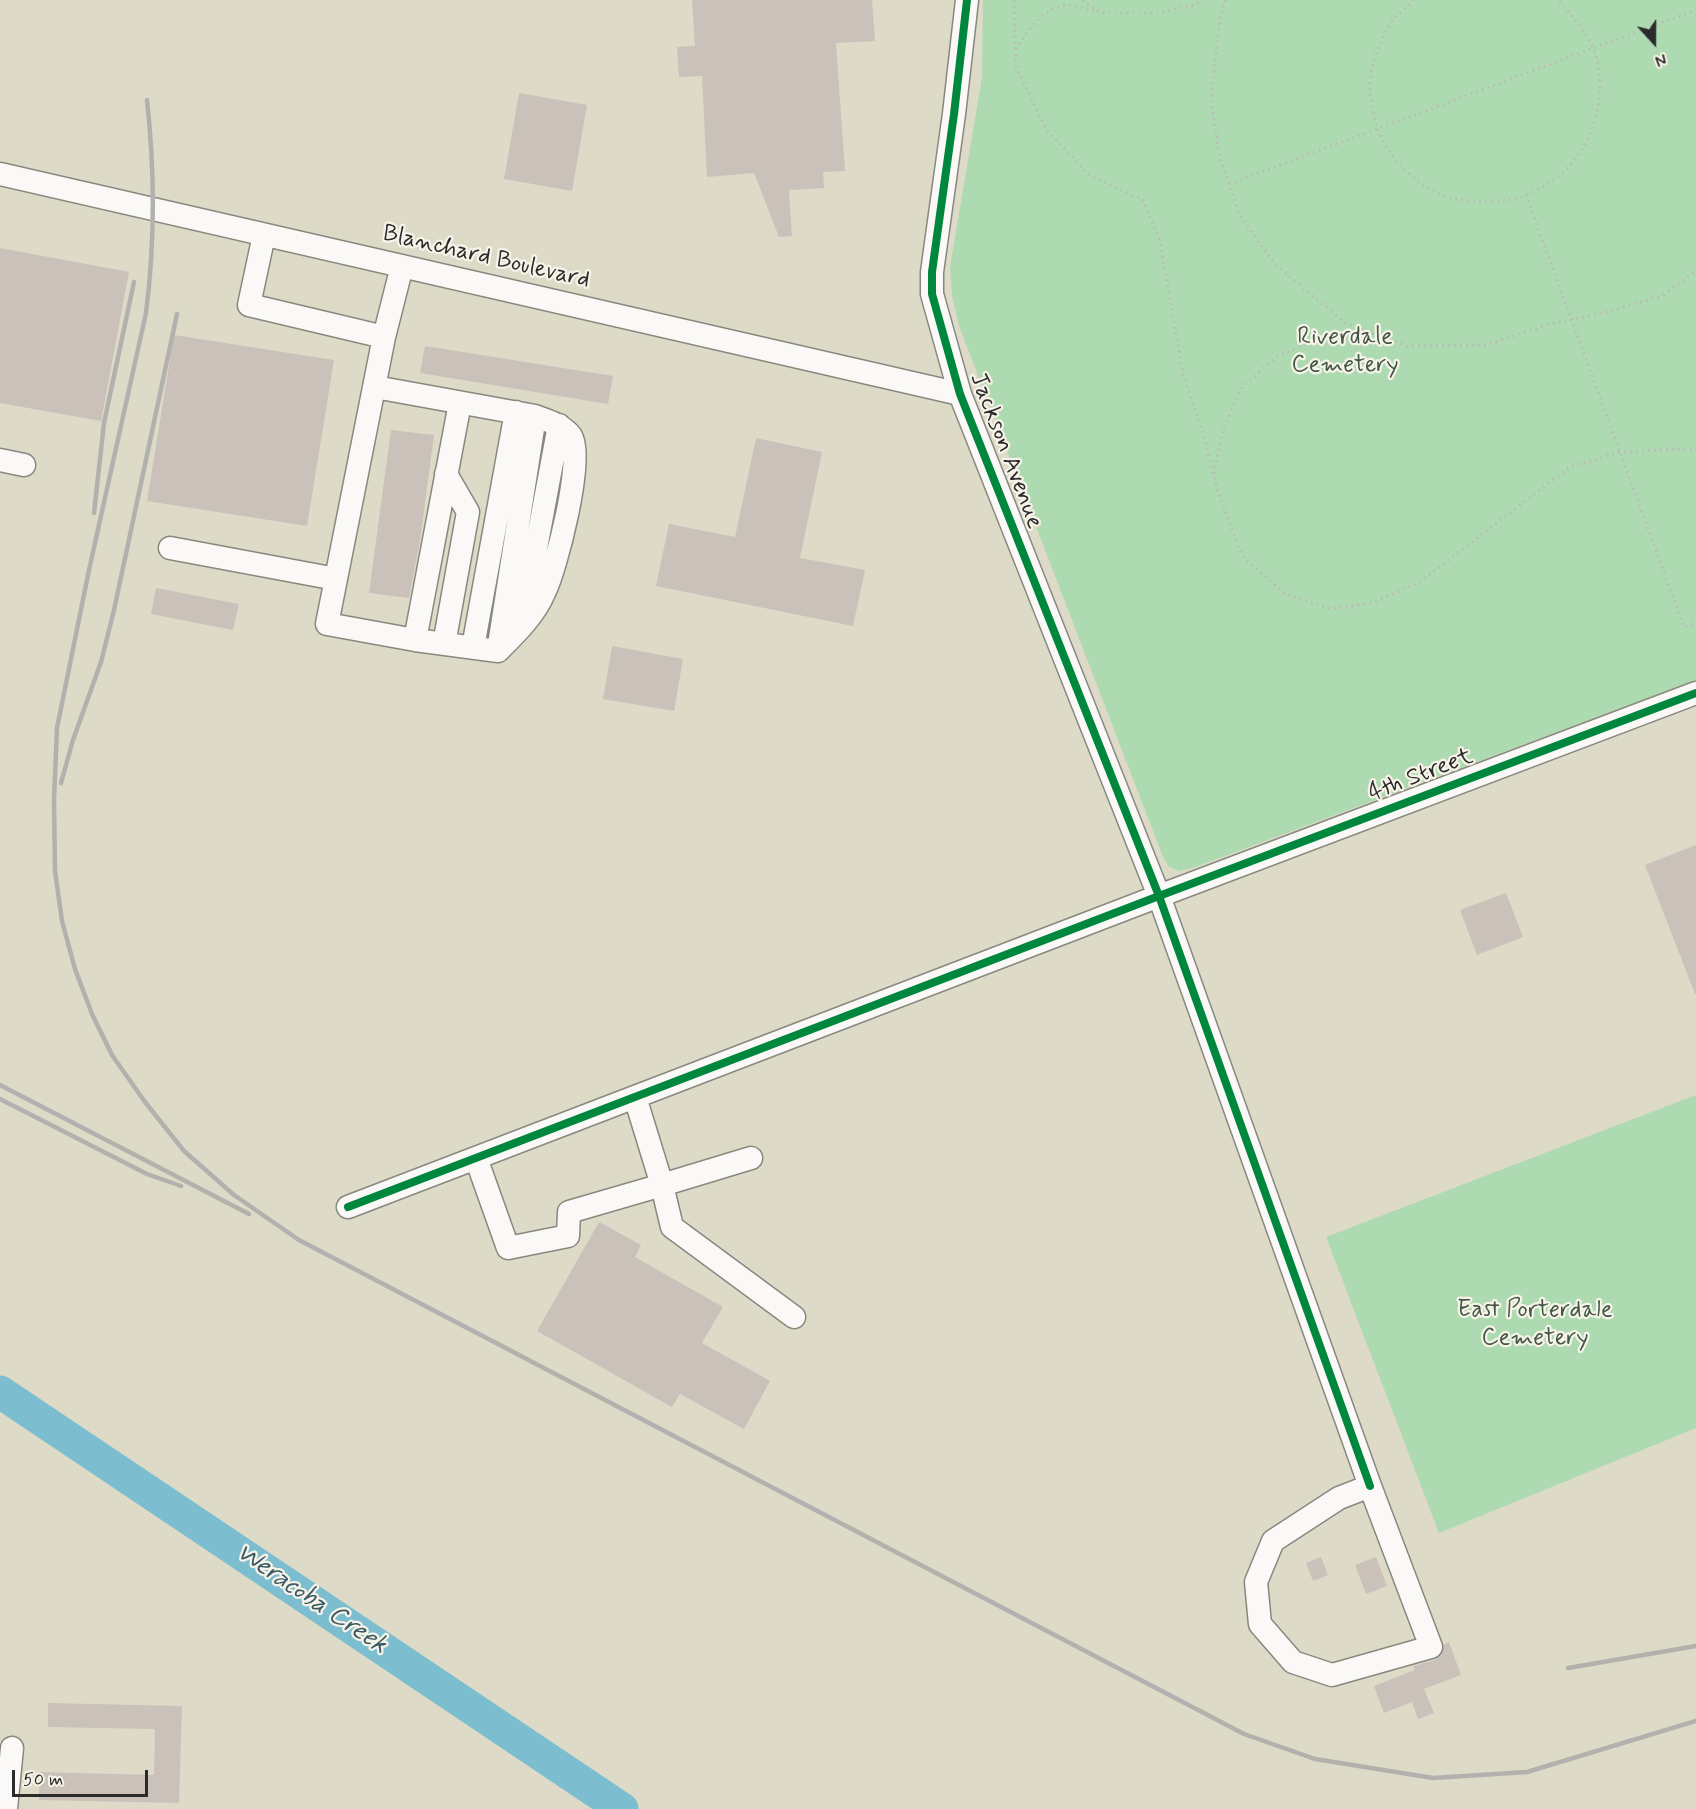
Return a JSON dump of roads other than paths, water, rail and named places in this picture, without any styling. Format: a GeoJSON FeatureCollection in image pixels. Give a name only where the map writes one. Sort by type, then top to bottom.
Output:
{"type":"FeatureCollection","features":[{"type":"Feature","properties":{"kind":"street","name":"Jackson Avenue"},"geometry":{"type":"LineString","coordinates":[[967,0],[932,272],[932,294],[960,394],[1159,896],[1370,1485],[1431,1647],[1332,1675],[1293,1662],[1260,1624],[1256,1582],[1273,1541],[1339,1498],[1370,1485]]}},
{"type":"Feature","properties":{"kind":"street","name":"Blanchard Boulevard"},"geometry":{"type":"LineString","coordinates":[[0,174],[960,394]]}},
{"type":"Feature","properties":{"kind":"street"},"geometry":{"type":"LineString","coordinates":[[264,235],[249,305],[384,337]]}},
{"type":"Feature","properties":{"kind":"street"},"geometry":{"type":"LineString","coordinates":[[402,266],[384,337],[327,624],[415,640],[498,651]]}},
{"type":"Feature","properties":{"kind":"street"},"geometry":{"type":"LineString","coordinates":[[375,387],[526,414],[559,425],[572,437],[576,461],[557,559],[544,595],[522,627],[498,651]]}},
{"type":"Feature","properties":{"kind":"street"},"geometry":{"type":"LineString","coordinates":[[415,640],[460,403]]}},
{"type":"Feature","properties":{"kind":"street"},"geometry":{"type":"LineString","coordinates":[[473,647],[526,414]]}},
{"type":"Feature","properties":{"kind":"street"},"geometry":{"type":"LineString","coordinates":[[498,651],[526,414]]}},
{"type":"Feature","properties":{"kind":"street"},"geometry":{"type":"LineString","coordinates":[[0,460],[24,465]]}},
{"type":"Feature","properties":{"kind":"street"},"geometry":{"type":"LineString","coordinates":[[444,644],[468,512],[446,474]]}},
{"type":"Feature","properties":{"kind":"street"},"geometry":{"type":"LineString","coordinates":[[170,548],[336,579]]}},
{"type":"Feature","properties":{"kind":"street","name":"4th Street"},"geometry":{"type":"LineString","coordinates":[[348,1207],[1696,693]]}},
{"type":"Feature","properties":{"kind":"street"},"geometry":{"type":"LineString","coordinates":[[635,1096],[672,1227],[794,1317]]}},
{"type":"Feature","properties":{"kind":"street"},"geometry":{"type":"LineString","coordinates":[[476,1158],[508,1248],[568,1236],[569,1212],[751,1158]]}},
{"type":"Feature","properties":{"kind":"street"},"geometry":{"type":"LineString","coordinates":[[6,1809],[12,1748]]}},
{"type":"Feature","properties":{"kind":"waterway","name":"Weracoba Creek"},"geometry":{"type":"LineString","coordinates":[[0,1392],[622,1809]]}},
{"type":"Feature","properties":{"kind":"railway"},"geometry":{"type":"LineString","coordinates":[[147,100],[153,207],[146,313],[89,570],[57,728],[54,800],[55,871],[62,921],[75,969],[92,1014],[112,1055],[184,1151],[234,1195],[299,1240],[1244,1734],[1315,1759],[1433,1778],[1527,1772],[1696,1721]]}},
{"type":"Feature","properties":{"kind":"railway"},"geometry":{"type":"LineString","coordinates":[[94,513],[104,423],[134,282]]}},
{"type":"Feature","properties":{"kind":"railway"},"geometry":{"type":"LineString","coordinates":[[61,783],[73,740],[101,662],[114,610],[177,314]]}},
{"type":"Feature","properties":{"kind":"railway"},"geometry":{"type":"LineString","coordinates":[[0,1085],[249,1214]]}},
{"type":"Feature","properties":{"kind":"railway"},"geometry":{"type":"LineString","coordinates":[[0,1099],[147,1174],[181,1186]]}},
{"type":"Feature","properties":{"kind":"railway"},"geometry":{"type":"LineString","coordinates":[[1568,1668],[1696,1646]]}},
{"type":"Feature","properties":{"kind":"park label","name":"Riverdale Cemetery"},"geometry":{"type":"Point","coordinates":[1345,352]}},
{"type":"Feature","properties":{"kind":"park label","name":"East Porterdale Cemetery"},"geometry":{"type":"Point","coordinates":[1535,1325]}}]}
